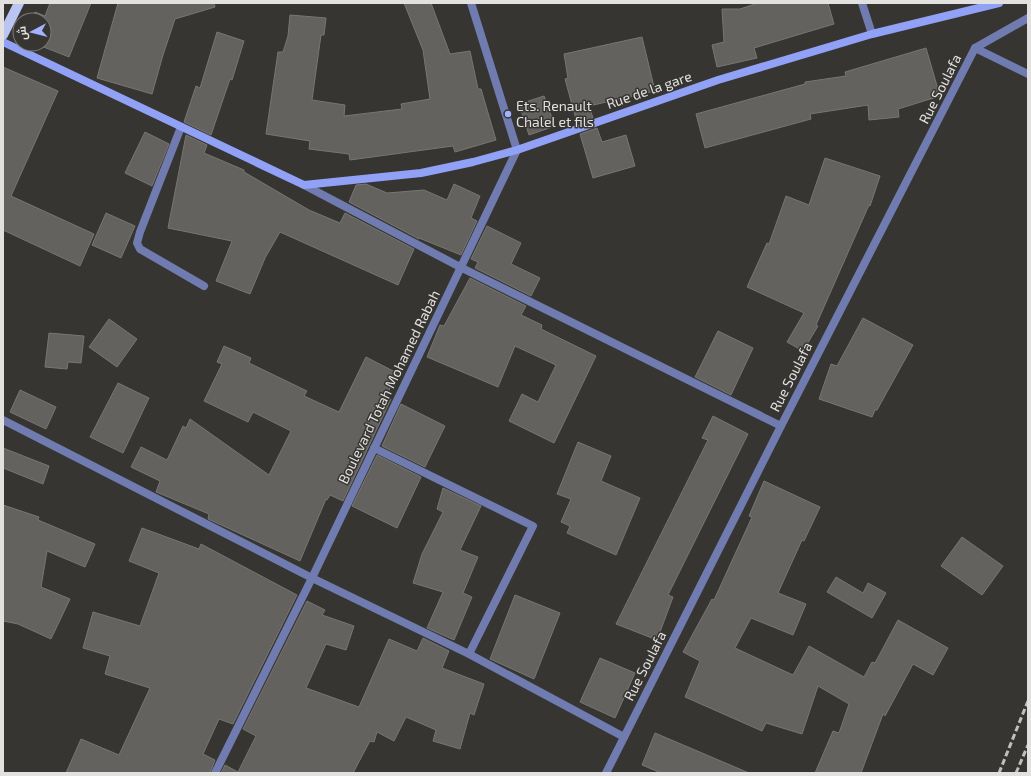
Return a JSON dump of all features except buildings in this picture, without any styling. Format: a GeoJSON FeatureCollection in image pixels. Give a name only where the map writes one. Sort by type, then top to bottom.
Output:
{"type":"FeatureCollection","features":[{"type":"Feature","properties":{"kind":"main road"},"geometry":{"type":"LineString","coordinates":[[3,35],[18,3]]}},
{"type":"Feature","properties":{"kind":"main road","name":"Rue de la gare"},"geometry":{"type":"LineString","coordinates":[[304,185],[420,172],[473,162],[517,150],[718,80],[872,34],[1000,3]]}},
{"type":"Feature","properties":{"kind":"main road"},"geometry":{"type":"LineString","coordinates":[[3,42],[304,185]]}},
{"type":"Feature","properties":{"kind":"street"},"geometry":{"type":"LineString","coordinates":[[472,3],[517,150]]}},
{"type":"Feature","properties":{"kind":"street"},"geometry":{"type":"LineString","coordinates":[[862,3],[872,34]]}},
{"type":"Feature","properties":{"kind":"street","name":"Rue Soulafa"},"geometry":{"type":"LineString","coordinates":[[606,773],[781,426],[975,48],[1028,18]]}},
{"type":"Feature","properties":{"kind":"street"},"geometry":{"type":"LineString","coordinates":[[975,48],[1028,74]]}},
{"type":"Feature","properties":{"kind":"street"},"geometry":{"type":"LineString","coordinates":[[181,127],[137,243],[140,249],[204,286]]}},
{"type":"Feature","properties":{"kind":"street","name":"Boulevard Totah Mohamed Rabah"},"geometry":{"type":"LineString","coordinates":[[215,773],[312,578],[462,268],[517,150]]}},
{"type":"Feature","properties":{"kind":"street"},"geometry":{"type":"LineString","coordinates":[[304,185],[462,268],[781,426]]}},
{"type":"Feature","properties":{"kind":"street"},"geometry":{"type":"LineString","coordinates":[[3,420],[312,578],[469,654],[624,737]]}},
{"type":"Feature","properties":{"kind":"street"},"geometry":{"type":"LineString","coordinates":[[374,448],[533,526],[469,654]]}},
{"type":"Feature","properties":{"kind":"railway"},"geometry":{"type":"LineString","coordinates":[[999,773],[1028,701]]}},
{"type":"Feature","properties":{"kind":"railway"},"geometry":{"type":"LineString","coordinates":[[1016,773],[1028,745]]}},
{"type":"Feature","properties":{"kind":"place","name":"Ets. Renault Chalel et fils"},"geometry":{"type":"Point","coordinates":[508,114]}}]}
